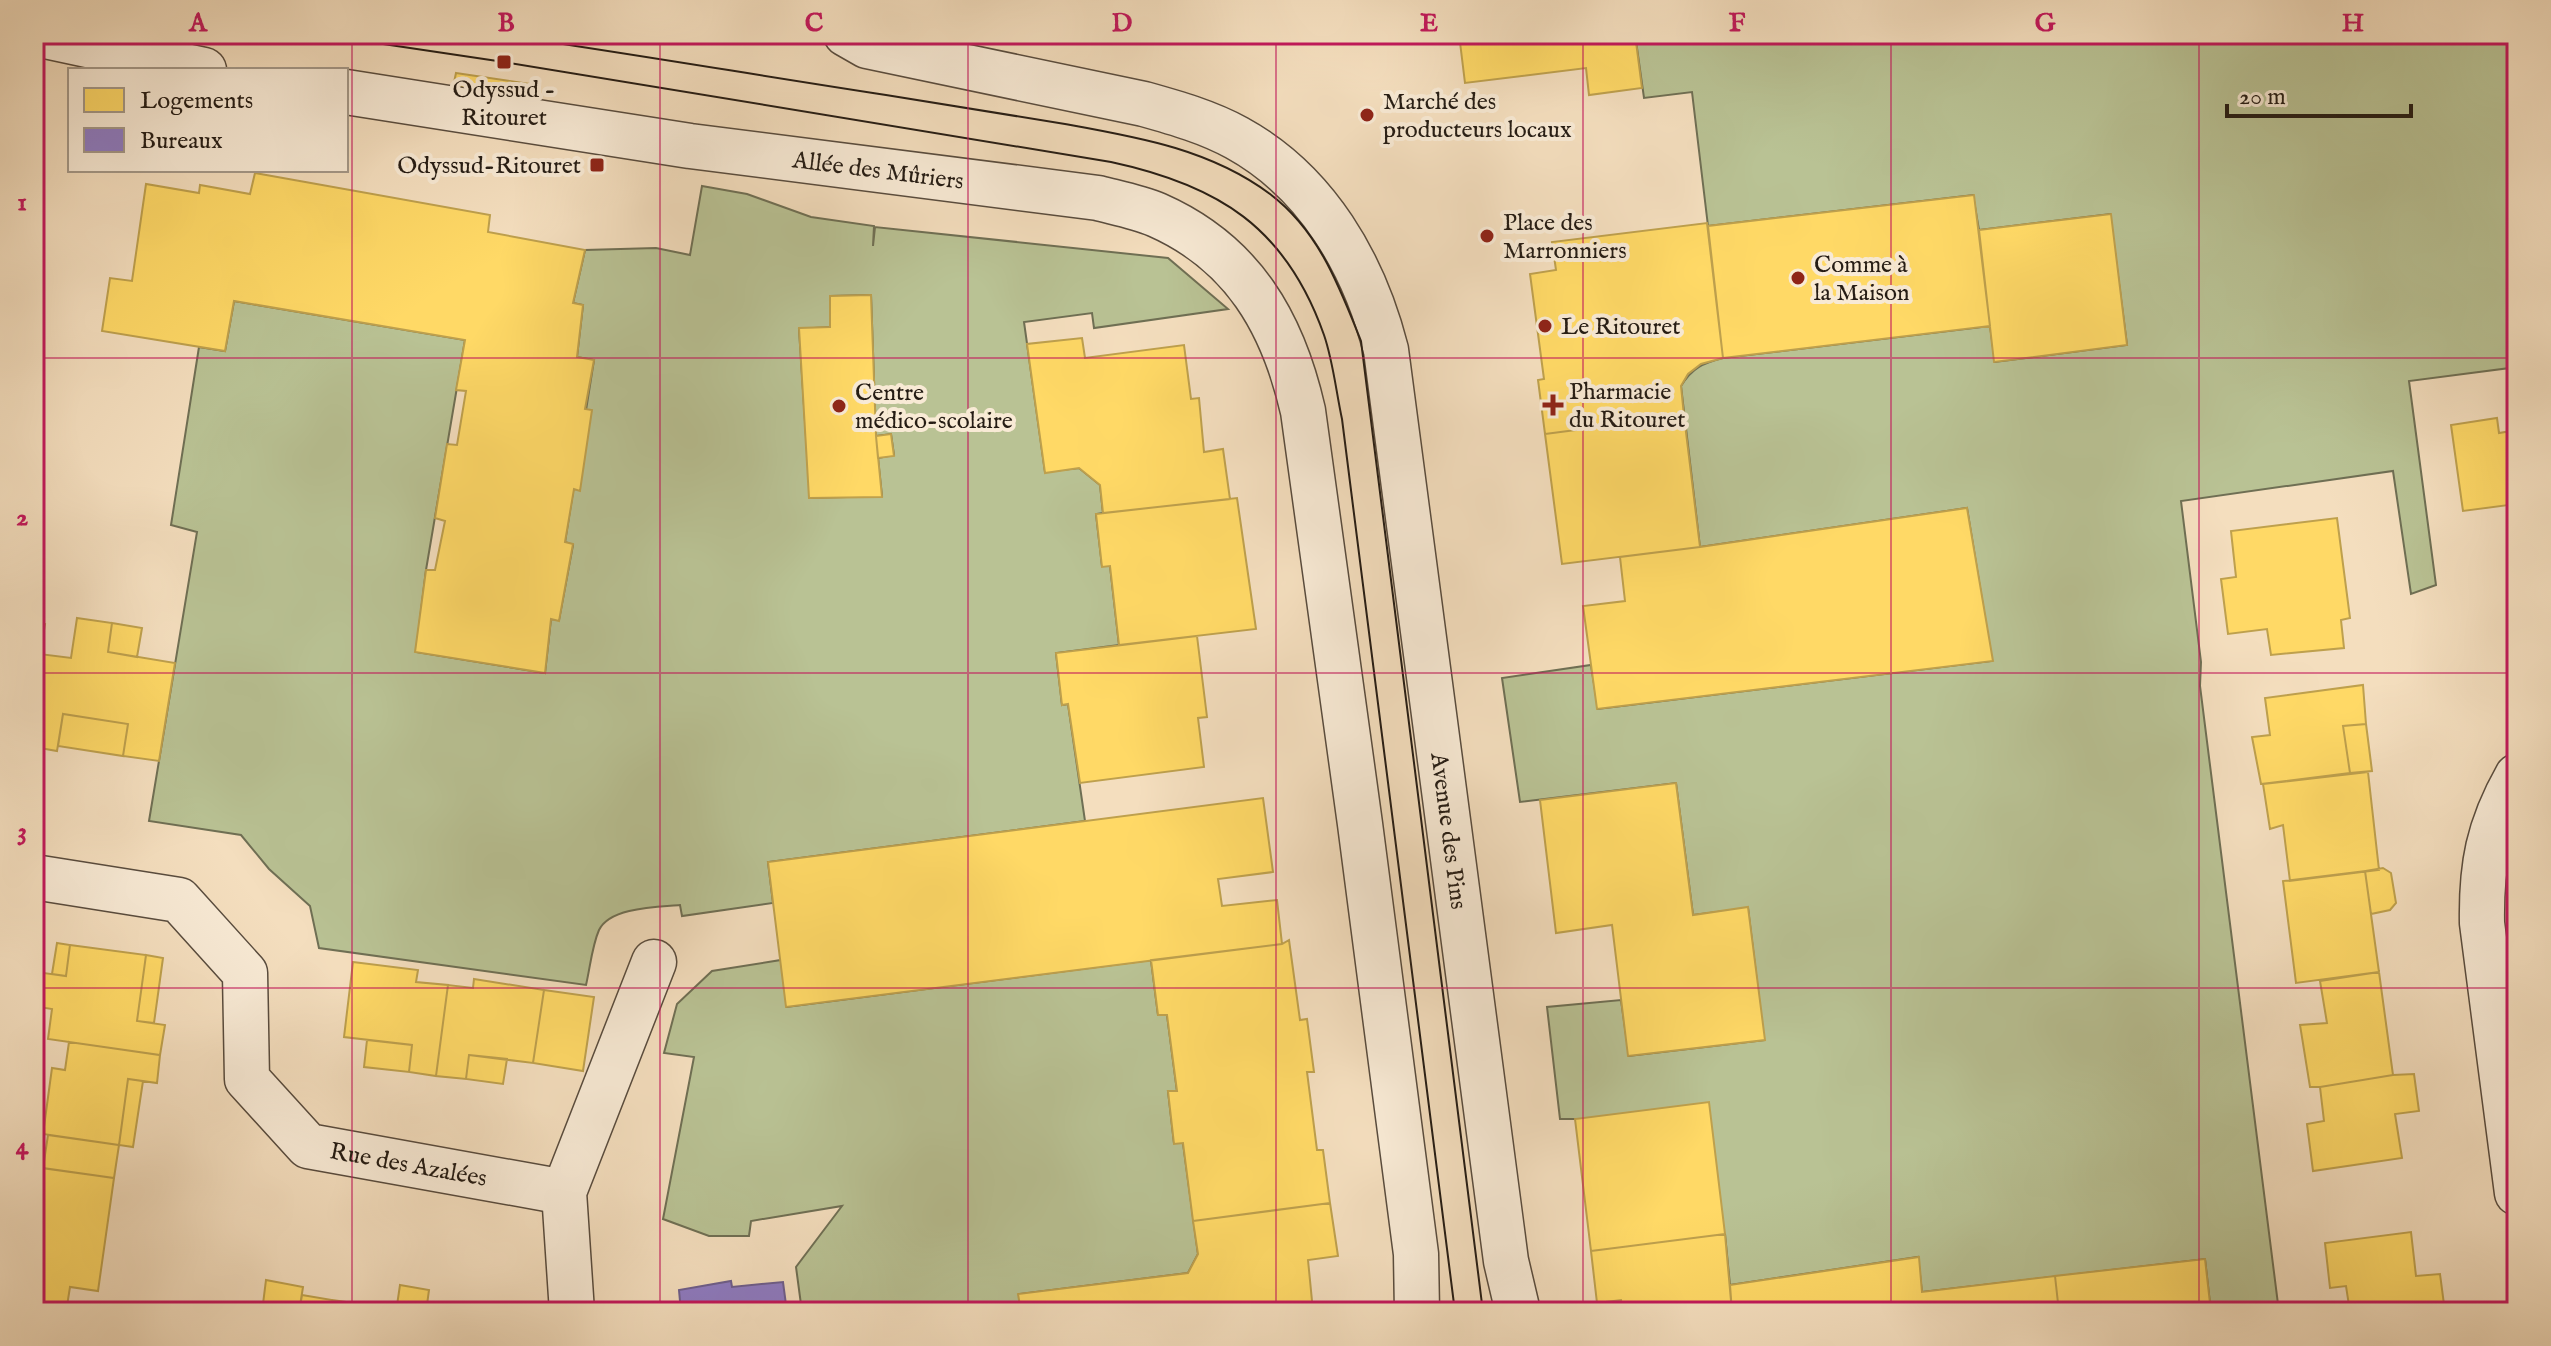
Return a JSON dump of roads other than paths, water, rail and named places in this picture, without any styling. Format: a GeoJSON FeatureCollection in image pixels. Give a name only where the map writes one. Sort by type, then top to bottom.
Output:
{"type":"FeatureCollection","features":[{"type":"Feature","properties":{"kind":"street"},"geometry":{"type":"LineString","coordinates":[[36,34],[195,68]]}},
{"type":"Feature","properties":{"kind":"street","name":"Avenue des Pins"},"geometry":{"type":"LineString","coordinates":[[846,34],[867,46],[1144,104],[1186,116],[1238,138],[1279,167],[1298,185],[1340,238],[1358,269],[1386,350],[1506,1261],[1518,1312]]}},
{"type":"Feature","properties":{"kind":"street","name":"Allée des Mûriers"},"geometry":{"type":"LineString","coordinates":[[348,92],[690,146],[1098,198],[1157,215],[1206,244],[1246,280],[1261,302],[1286,352],[1303,411],[1416,1254],[1417,1312]]}},
{"type":"Feature","properties":{"kind":"street"},"geometry":{"type":"LineString","coordinates":[[2517,776],[2499,807],[2482,881],[2482,923],[2517,1193]]}},
{"type":"Feature","properties":{"kind":"street","name":"Rue des Azalées"},"geometry":{"type":"LineString","coordinates":[[34,877],[179,900],[245,973],[247,1079],[308,1146],[564,1192]]}},
{"type":"Feature","properties":{"kind":"street"},"geometry":{"type":"LineString","coordinates":[[572,1312],[564,1192],[654,962]]}},
{"type":"Feature","properties":{"kind":"tram line"},"geometry":{"type":"LineString","coordinates":[[316,34],[1111,162],[1184,184],[1215,198],[1268,239],[1290,266],[1324,335],[1342,419],[1455,1312]]}},
{"type":"Feature","properties":{"kind":"tram line"},"geometry":{"type":"LineString","coordinates":[[496,34],[1021,117],[1146,140],[1198,156],[1247,179],[1270,194],[1302,225],[1326,261],[1361,341],[1483,1312]]}},
{"type":"Feature","properties":{"kind":"place","name":"Odyssud - Ritouret"},"geometry":{"type":"Point","coordinates":[504,62]}},
{"type":"Feature","properties":{"kind":"place","name":"Marché des producteurs locaux"},"geometry":{"type":"Point","coordinates":[1367,115]}},
{"type":"Feature","properties":{"kind":"place","name":"Odyssud-Ritouret"},"geometry":{"type":"Point","coordinates":[597,165]}},
{"type":"Feature","properties":{"kind":"place","name":"Place des Marronniers"},"geometry":{"type":"Point","coordinates":[1487,236]}},
{"type":"Feature","properties":{"kind":"place","name":"Comme à la Maison"},"geometry":{"type":"Point","coordinates":[1798,278]}},
{"type":"Feature","properties":{"kind":"place","name":"Le Ritouret"},"geometry":{"type":"Point","coordinates":[1545,326]}},
{"type":"Feature","properties":{"kind":"place","name":"Pharmacie du Ritouret"},"geometry":{"type":"Point","coordinates":[1553,405]}},
{"type":"Feature","properties":{"kind":"place","name":"Centre médico-scolaire"},"geometry":{"type":"Point","coordinates":[839,406]}}]}
